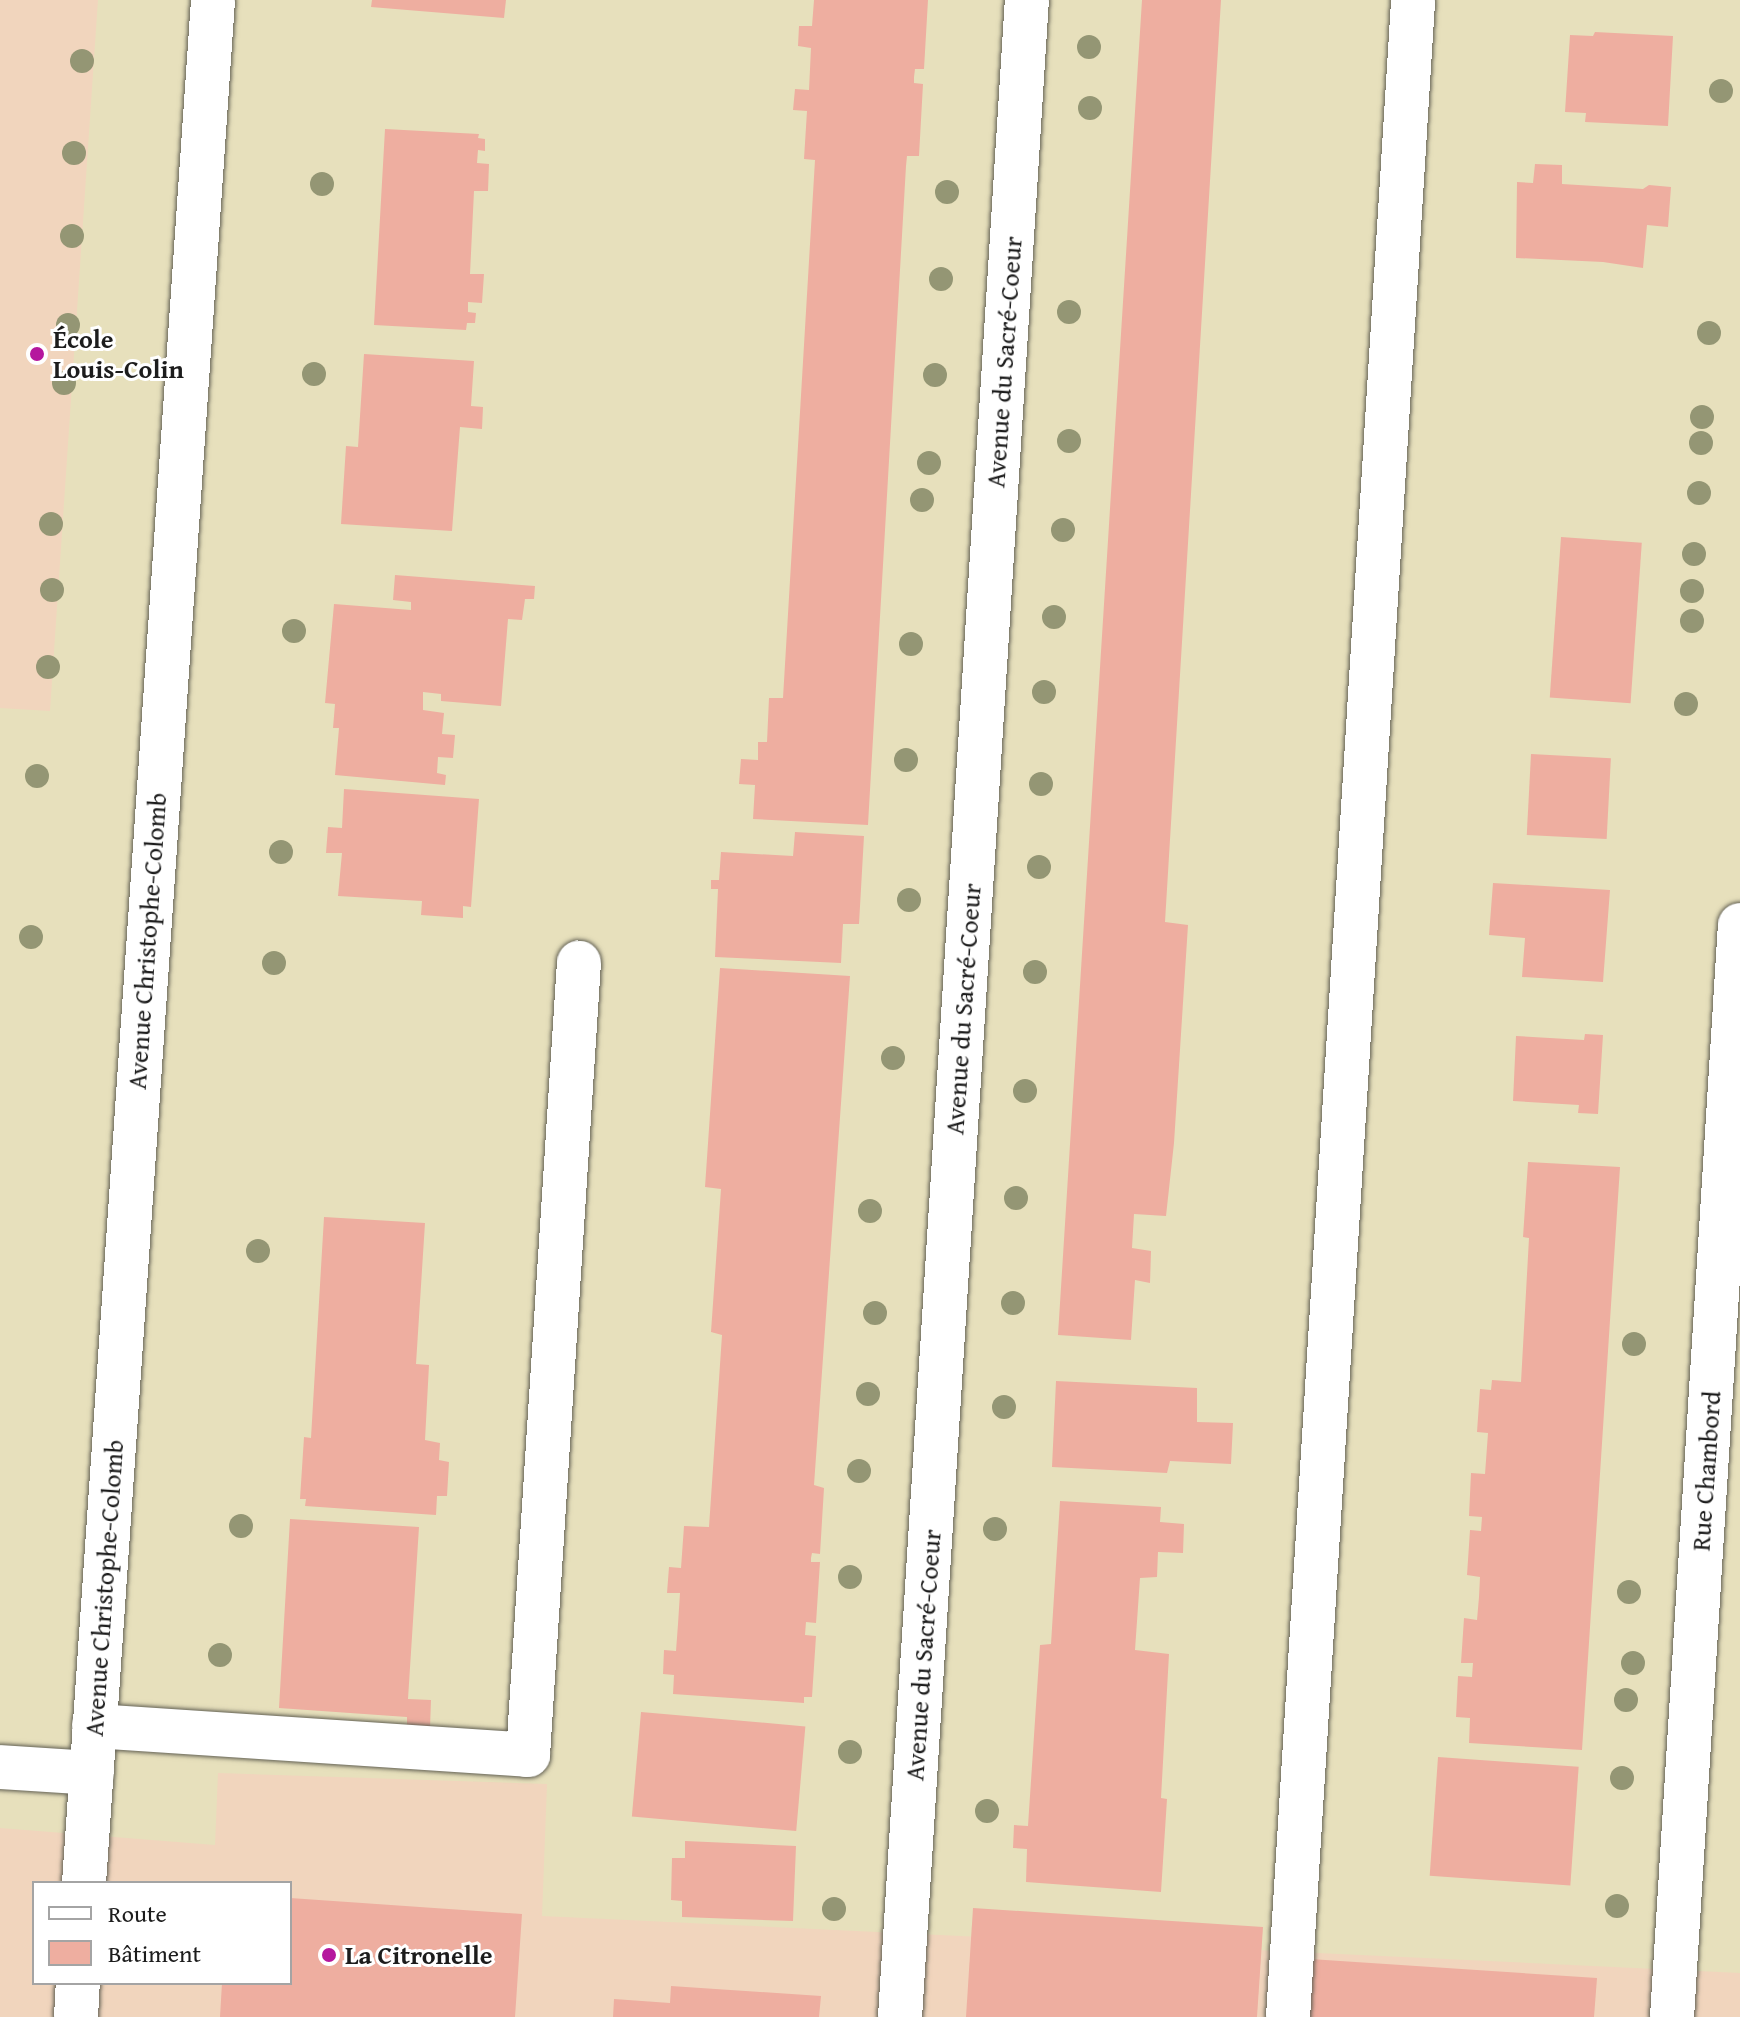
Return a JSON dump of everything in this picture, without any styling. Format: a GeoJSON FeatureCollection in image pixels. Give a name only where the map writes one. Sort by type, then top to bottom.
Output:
{"type":"FeatureCollection","features":[{"type":"Feature","properties":{"kind":"street","name":"Avenue Christophe-Colomb"},"geometry":{"type":"LineString","coordinates":[[84,1881],[213,0]]}},
{"type":"Feature","properties":{"kind":"street","name":"Avenue du Sacré-Coeur"},"geometry":{"type":"LineString","coordinates":[[900,2017],[1027,0]]}},
{"type":"Feature","properties":{"kind":"street"},"geometry":{"type":"LineString","coordinates":[[1288,2017],[1413,0]]}},
{"type":"Feature","properties":{"kind":"street","name":"Rue Chambord"},"geometry":{"type":"LineString","coordinates":[[1672,2017],[1740,925]]}},
{"type":"Feature","properties":{"kind":"street"},"geometry":{"type":"LineString","coordinates":[[94,1726],[528,1755],[579,963]]}},
{"type":"Feature","properties":{"kind":"street"},"geometry":{"type":"LineString","coordinates":[[0,1767],[92,1773]]}},
{"type":"Feature","properties":{"kind":"street"},"geometry":{"type":"LineString","coordinates":[[76,2017],[78,1985]]}},
{"type":"Feature","properties":{"kind":"shaded area","name":"École Louis-Colin"},"geometry":{"type":"Polygon","coordinates":[[[0,0],[98,0],[50,711],[0,708],[0,0]]]}},
{"type":"Feature","properties":{"kind":"shaded area"},"geometry":{"type":"Polygon","coordinates":[[[218,1773],[547,1784],[542,1916],[1740,1973],[1740,2017],[0,2017],[0,1828],[215,1845],[218,1773]]]}},
{"type":"Feature","properties":{"kind":"building"},"geometry":{"type":"Polygon","coordinates":[[[372,0],[506,0],[504,18],[371,7],[372,0]]]}},
{"type":"Feature","properties":{"kind":"building"},"geometry":{"type":"Polygon","coordinates":[[[814,0],[928,0],[924,69],[915,69],[914,77],[914,83],[923,84],[919,156],[907,156],[906,166],[868,825],[753,819],[755,785],[739,784],[741,759],[758,760],[758,742],[767,742],[769,698],[783,698],[815,160],[804,159],[807,111],[793,110],[795,89],[809,90],[811,48],[798,46],[799,26],[812,26],[814,0]]]}},
{"type":"Feature","properties":{"kind":"building"},"geometry":{"type":"Polygon","coordinates":[[[1142,0],[1221,0],[1165,922],[1188,925],[1174,1143],[1166,1216],[1134,1214],[1132,1248],[1151,1251],[1150,1283],[1135,1280],[1131,1340],[1058,1335],[1142,0]]]}},
{"type":"Feature","properties":{"kind":"building"},"geometry":{"type":"Polygon","coordinates":[[[1595,32],[1673,36],[1668,126],[1585,122],[1586,113],[1565,112],[1570,35],[1593,36],[1595,32]]]}},
{"type":"Feature","properties":{"kind":"building"},"geometry":{"type":"Polygon","coordinates":[[[385,129],[479,134],[478,138],[485,139],[485,151],[478,150],[477,163],[489,164],[488,191],[474,191],[470,274],[484,274],[482,303],[468,302],[468,312],[476,313],[475,323],[467,323],[466,330],[374,325],[385,129]]]}},
{"type":"Feature","properties":{"kind":"building"},"geometry":{"type":"Polygon","coordinates":[[[1535,164],[1562,165],[1562,184],[1643,189],[1649,185],[1671,187],[1668,227],[1647,225],[1643,268],[1603,262],[1516,258],[1517,182],[1533,183],[1535,164]]]}},
{"type":"Feature","properties":{"kind":"building"},"geometry":{"type":"Polygon","coordinates":[[[364,354],[474,361],[471,406],[483,407],[482,429],[460,427],[452,531],[341,524],[346,446],[358,447],[364,354]]]}},
{"type":"Feature","properties":{"kind":"building"},"geometry":{"type":"Polygon","coordinates":[[[1561,537],[1642,543],[1631,703],[1550,698],[1561,537]]]}},
{"type":"Feature","properties":{"kind":"building"},"geometry":{"type":"Polygon","coordinates":[[[395,575],[535,586],[534,599],[525,599],[522,620],[508,619],[501,706],[441,701],[441,694],[423,692],[423,710],[444,713],[442,734],[455,735],[453,758],[438,757],[437,773],[446,775],[445,785],[335,775],[339,728],[333,728],[335,704],[325,703],[334,604],[411,610],[411,602],[393,600],[395,575]]]}},
{"type":"Feature","properties":{"kind":"building"},"geometry":{"type":"Polygon","coordinates":[[[1531,754],[1611,758],[1607,839],[1527,835],[1531,754]]]}},
{"type":"Feature","properties":{"kind":"building"},"geometry":{"type":"Polygon","coordinates":[[[344,789],[479,799],[471,907],[463,906],[463,918],[421,915],[422,901],[338,896],[342,853],[326,853],[328,827],[342,828],[344,789]]]}},
{"type":"Feature","properties":{"kind":"building"},"geometry":{"type":"Polygon","coordinates":[[[795,832],[864,836],[859,924],[843,924],[841,963],[715,957],[718,889],[711,889],[711,880],[719,880],[721,852],[793,856],[795,832]]]}},
{"type":"Feature","properties":{"kind":"building"},"geometry":{"type":"Polygon","coordinates":[[[1493,883],[1610,890],[1603,982],[1522,977],[1525,938],[1489,935],[1493,883]]]}},
{"type":"Feature","properties":{"kind":"building"},"geometry":{"type":"Polygon","coordinates":[[[720,968],[850,976],[814,1485],[824,1488],[820,1554],[812,1553],[811,1558],[811,1562],[820,1562],[816,1623],[806,1622],[805,1635],[816,1636],[812,1697],[804,1697],[804,1703],[673,1694],[674,1675],[663,1674],[664,1650],[676,1651],[680,1593],[667,1593],[669,1567],[681,1568],[684,1526],[709,1527],[722,1335],[711,1332],[721,1189],[705,1187],[720,968]]]}},
{"type":"Feature","properties":{"kind":"building"},"geometry":{"type":"Polygon","coordinates":[[[1585,1034],[1603,1035],[1598,1114],[1578,1113],[1579,1105],[1513,1101],[1516,1036],[1584,1040],[1585,1034]]]}},
{"type":"Feature","properties":{"kind":"building"},"geometry":{"type":"Polygon","coordinates":[[[1528,1162],[1620,1167],[1582,1750],[1469,1743],[1470,1718],[1456,1717],[1458,1676],[1472,1677],[1473,1663],[1461,1663],[1464,1618],[1477,1620],[1479,1597],[1480,1577],[1467,1575],[1470,1530],[1481,1531],[1482,1517],[1469,1516],[1471,1473],[1485,1474],[1488,1433],[1477,1432],[1480,1389],[1491,1390],[1492,1380],[1521,1382],[1529,1238],[1523,1237],[1528,1162]]]}},
{"type":"Feature","properties":{"kind":"building"},"geometry":{"type":"Polygon","coordinates":[[[324,1217],[425,1223],[416,1364],[429,1365],[425,1440],[440,1443],[439,1460],[449,1462],[447,1496],[437,1496],[436,1515],[305,1506],[306,1499],[300,1499],[304,1437],[311,1438],[324,1217]]]}},
{"type":"Feature","properties":{"kind":"building"},"geometry":{"type":"Polygon","coordinates":[[[1056,1381],[1197,1388],[1197,1422],[1233,1423],[1231,1464],[1170,1461],[1167,1473],[1052,1467],[1056,1381]]]}},
{"type":"Feature","properties":{"kind":"building"},"geometry":{"type":"Polygon","coordinates":[[[1060,1501],[1161,1507],[1160,1522],[1184,1524],[1183,1553],[1158,1552],[1157,1577],[1140,1578],[1135,1650],[1169,1654],[1161,1798],[1167,1799],[1161,1892],[1026,1882],[1027,1849],[1013,1848],[1014,1825],[1028,1826],[1040,1645],[1051,1644],[1060,1501]]]}},
{"type":"Feature","properties":{"kind":"building"},"geometry":{"type":"Polygon","coordinates":[[[290,1519],[419,1527],[408,1699],[431,1700],[430,1728],[407,1727],[407,1717],[279,1708],[290,1519]]]}},
{"type":"Feature","properties":{"kind":"building"},"geometry":{"type":"Polygon","coordinates":[[[641,1712],[805,1726],[796,1831],[632,1817],[641,1712]]]}},
{"type":"Feature","properties":{"kind":"building"},"geometry":{"type":"Polygon","coordinates":[[[1438,1757],[1579,1767],[1570,1886],[1430,1876],[1438,1757]]]}},
{"type":"Feature","properties":{"kind":"building"},"geometry":{"type":"Polygon","coordinates":[[[685,1841],[796,1846],[793,1921],[682,1917],[682,1901],[671,1900],[672,1858],[685,1858],[685,1841]]]}},
{"type":"Feature","properties":{"kind":"building"},"geometry":{"type":"Polygon","coordinates":[[[292,1898],[522,1914],[515,2017],[220,2017],[222,1985],[292,1985],[292,1898]]]}},
{"type":"Feature","properties":{"kind":"building"},"geometry":{"type":"Polygon","coordinates":[[[973,1908],[1263,1927],[1257,2017],[966,2017],[973,1908]]]}},
{"type":"Feature","properties":{"kind":"building"},"geometry":{"type":"Polygon","coordinates":[[[1310,1959],[1597,1978],[1594,2017],[1306,2017],[1310,1959]]]}},
{"type":"Feature","properties":{"kind":"building"},"geometry":{"type":"Polygon","coordinates":[[[671,1986],[821,1996],[819,2017],[613,2017],[614,1999],[670,2003],[671,1986]]]}},
{"type":"Feature","properties":{"kind":"place","name":"École Louis-Colin"},"geometry":{"type":"Point","coordinates":[37,354]}},
{"type":"Feature","properties":{"kind":"place","name":"La Citronelle"},"geometry":{"type":"Point","coordinates":[329,1955]}}]}
